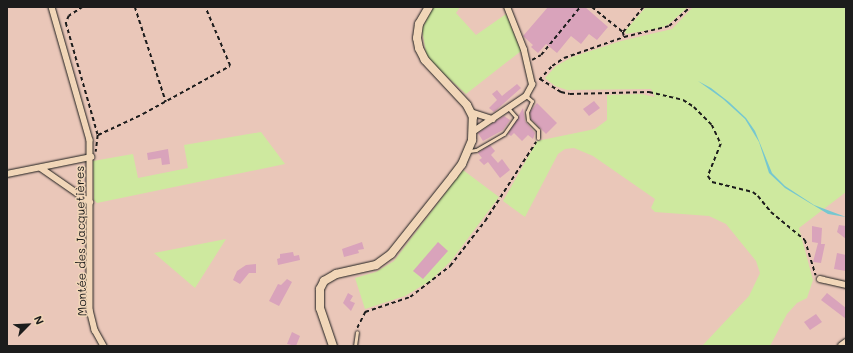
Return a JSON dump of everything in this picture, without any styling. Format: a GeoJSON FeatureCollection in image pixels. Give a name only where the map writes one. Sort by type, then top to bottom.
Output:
{"type":"FeatureCollection","features":[{"type":"Feature","properties":{"kind":"main road"},"geometry":{"type":"LineString","coordinates":[[334,346],[320,308],[320,289],[324,282],[336,274],[376,265],[391,254],[453,176],[469,151],[474,131],[471,112],[457,93],[421,54],[417,32],[428,7]]}},
{"type":"Feature","properties":{"kind":"main road"},"geometry":{"type":"LineString","coordinates":[[842,346],[846,343]]}},
{"type":"Feature","properties":{"kind":"street","name":"Montée des Jacquetières"},"geometry":{"type":"LineString","coordinates":[[52,7],[86,121],[91,157],[90,310],[95,330],[104,346]]}},
{"type":"Feature","properties":{"kind":"street"},"geometry":{"type":"LineString","coordinates":[[474,131],[509,109],[526,96],[532,84],[528,62],[507,7]]}},
{"type":"Feature","properties":{"kind":"street"},"geometry":{"type":"LineString","coordinates":[[471,112],[493,119]]}},
{"type":"Feature","properties":{"kind":"street"},"geometry":{"type":"LineString","coordinates":[[7,174],[91,157]]}},
{"type":"Feature","properties":{"kind":"street"},"geometry":{"type":"LineString","coordinates":[[41,168],[90,202]]}},
{"type":"Feature","properties":{"kind":"street"},"geometry":{"type":"LineString","coordinates":[[820,279],[846,285]]}},
{"type":"Feature","properties":{"kind":"lane"},"geometry":{"type":"LineString","coordinates":[[526,96],[532,101],[527,112],[528,120],[538,130],[538,138]]}},
{"type":"Feature","properties":{"kind":"lane"},"geometry":{"type":"LineString","coordinates":[[469,151],[476,150],[504,134],[516,117],[509,109]]}},
{"type":"Feature","properties":{"kind":"lane"},"geometry":{"type":"LineString","coordinates":[[355,346],[357,332]]}},
{"type":"Feature","properties":{"kind":"path"},"geometry":{"type":"LineString","coordinates":[[84,7],[69,16],[66,23],[98,135],[166,102],[230,66],[205,7]]}},
{"type":"Feature","properties":{"kind":"path"},"geometry":{"type":"LineString","coordinates":[[136,7],[166,102]]}},
{"type":"Feature","properties":{"kind":"path"},"geometry":{"type":"LineString","coordinates":[[528,62],[541,55],[580,7]]}},
{"type":"Feature","properties":{"kind":"path"},"geometry":{"type":"LineString","coordinates":[[592,7],[623,32],[624,37]]}},
{"type":"Feature","properties":{"kind":"path"},"geometry":{"type":"LineString","coordinates":[[623,32],[643,7]]}},
{"type":"Feature","properties":{"kind":"path"},"geometry":{"type":"LineString","coordinates":[[532,84],[540,79],[552,66],[564,58],[624,37],[669,26],[690,7]]}},
{"type":"Feature","properties":{"kind":"path"},"geometry":{"type":"LineString","coordinates":[[540,79],[561,92],[570,94],[650,92],[683,100],[694,107],[712,125],[720,144],[708,176],[712,182],[753,192],[758,196],[771,212],[805,240],[810,264],[816,276],[820,279]]}},
{"type":"Feature","properties":{"kind":"path"},"geometry":{"type":"LineString","coordinates":[[357,332],[358,322],[365,312],[410,297],[450,266],[485,221],[538,138]]}},
{"type":"Feature","properties":{"kind":"green space"},"geometry":{"type":"Polygon","coordinates":[[[433,7],[460,7],[456,13],[476,35],[506,14],[521,51],[466,94],[433,64],[426,54],[422,29],[433,7]]]}},
{"type":"Feature","properties":{"kind":"green space"},"geometry":{"type":"Polygon","coordinates":[[[646,7],[688,7],[669,24],[661,28],[626,34],[625,31],[646,7]]]}},
{"type":"Feature","properties":{"kind":"green space"},"geometry":{"type":"Polygon","coordinates":[[[693,7],[846,7],[846,192],[799,228],[813,280],[807,298],[797,303],[787,314],[770,346],[702,346],[749,296],[760,273],[756,261],[726,224],[709,216],[655,212],[651,208],[655,199],[593,156],[574,148],[565,149],[558,154],[525,217],[503,201],[537,141],[595,129],[607,120],[607,95],[641,94],[655,97],[651,89],[567,90],[555,86],[545,78],[556,66],[572,57],[621,41],[672,29],[693,7]]]}},
{"type":"Feature","properties":{"kind":"green space"},"geometry":{"type":"Polygon","coordinates":[[[261,132],[285,164],[97,203],[94,200],[93,161],[133,154],[138,178],[188,168],[184,145],[261,132]]]}},
{"type":"Feature","properties":{"kind":"green space"},"geometry":{"type":"Polygon","coordinates":[[[463,170],[499,197],[451,261],[430,281],[405,296],[365,309],[355,278],[376,272],[394,261],[463,170]]]}},
{"type":"Feature","properties":{"kind":"green space"},"geometry":{"type":"Polygon","coordinates":[[[226,239],[195,288],[154,253],[226,239]]]}},
{"type":"Feature","properties":{"kind":"water"},"geometry":{"type":"Polygon","coordinates":[[[698,81],[711,88],[746,118],[755,131],[772,173],[785,186],[814,205],[846,217],[828,214],[785,188],[769,173],[759,142],[745,119],[723,99],[698,81]]]}},
{"type":"Feature","properties":{"kind":"building"},"geometry":{"type":"Polygon","coordinates":[[[548,7],[585,7],[608,27],[597,40],[589,34],[581,44],[571,36],[557,53],[546,44],[538,53],[531,47],[533,45],[523,36],[548,7]]]}},
{"type":"Feature","properties":{"kind":"building"},"geometry":{"type":"Polygon","coordinates":[[[517,84],[521,88],[494,112],[489,108],[497,100],[492,94],[497,90],[502,96],[517,84]]]}},
{"type":"Feature","properties":{"kind":"building"},"geometry":{"type":"Polygon","coordinates":[[[594,101],[600,108],[589,116],[583,109],[594,101]]]}},
{"type":"Feature","properties":{"kind":"building"},"geometry":{"type":"Polygon","coordinates":[[[537,103],[557,123],[546,134],[531,119],[530,112],[537,103]]]}},
{"type":"Feature","properties":{"kind":"building"},"geometry":{"type":"Polygon","coordinates":[[[523,108],[525,121],[535,133],[533,139],[528,135],[522,141],[514,133],[511,136],[508,134],[523,108]]]}},
{"type":"Feature","properties":{"kind":"building"},"geometry":{"type":"Polygon","coordinates":[[[504,116],[510,120],[503,130],[483,141],[478,133],[504,116]]]}},
{"type":"Feature","properties":{"kind":"building"},"geometry":{"type":"Polygon","coordinates":[[[490,145],[495,151],[491,155],[498,163],[502,159],[510,170],[500,178],[488,162],[484,165],[479,160],[482,158],[478,153],[490,145]]]}},
{"type":"Feature","properties":{"kind":"building"},"geometry":{"type":"Polygon","coordinates":[[[168,149],[170,164],[162,165],[161,158],[148,160],[147,153],[168,149]]]}},
{"type":"Feature","properties":{"kind":"building"},"geometry":{"type":"Polygon","coordinates":[[[839,225],[846,226],[846,239],[837,232],[839,225]]]}},
{"type":"Feature","properties":{"kind":"building"},"geometry":{"type":"Polygon","coordinates":[[[812,226],[822,228],[821,244],[825,244],[821,263],[813,262],[818,243],[812,242],[812,226]]]}},
{"type":"Feature","properties":{"kind":"building"},"geometry":{"type":"Polygon","coordinates":[[[362,242],[364,249],[358,250],[359,253],[344,257],[342,249],[362,242]]]}},
{"type":"Feature","properties":{"kind":"building"},"geometry":{"type":"Polygon","coordinates":[[[438,242],[448,251],[423,279],[413,271],[438,242]]]}},
{"type":"Feature","properties":{"kind":"building"},"geometry":{"type":"Polygon","coordinates":[[[293,252],[294,256],[299,255],[300,260],[278,265],[277,259],[280,258],[280,254],[293,252]]]}},
{"type":"Feature","properties":{"kind":"building"},"geometry":{"type":"Polygon","coordinates":[[[837,253],[846,255],[846,271],[834,269],[837,253]]]}},
{"type":"Feature","properties":{"kind":"building"},"geometry":{"type":"Polygon","coordinates":[[[256,264],[256,273],[249,273],[240,284],[233,280],[237,271],[246,265],[256,264]]]}},
{"type":"Feature","properties":{"kind":"building"},"geometry":{"type":"Polygon","coordinates":[[[287,279],[292,282],[279,306],[269,301],[278,284],[281,285],[287,279]]]}},
{"type":"Feature","properties":{"kind":"building"},"geometry":{"type":"Polygon","coordinates":[[[348,293],[353,296],[350,301],[355,303],[351,311],[343,303],[348,293]]]}},
{"type":"Feature","properties":{"kind":"building"},"geometry":{"type":"Polygon","coordinates":[[[827,293],[846,308],[846,319],[821,300],[827,293]]]}},
{"type":"Feature","properties":{"kind":"building"},"geometry":{"type":"Polygon","coordinates":[[[816,314],[822,322],[810,330],[804,322],[816,314]]]}},
{"type":"Feature","properties":{"kind":"building"},"geometry":{"type":"Polygon","coordinates":[[[292,332],[300,336],[296,346],[287,344],[292,332]]]}}]}
